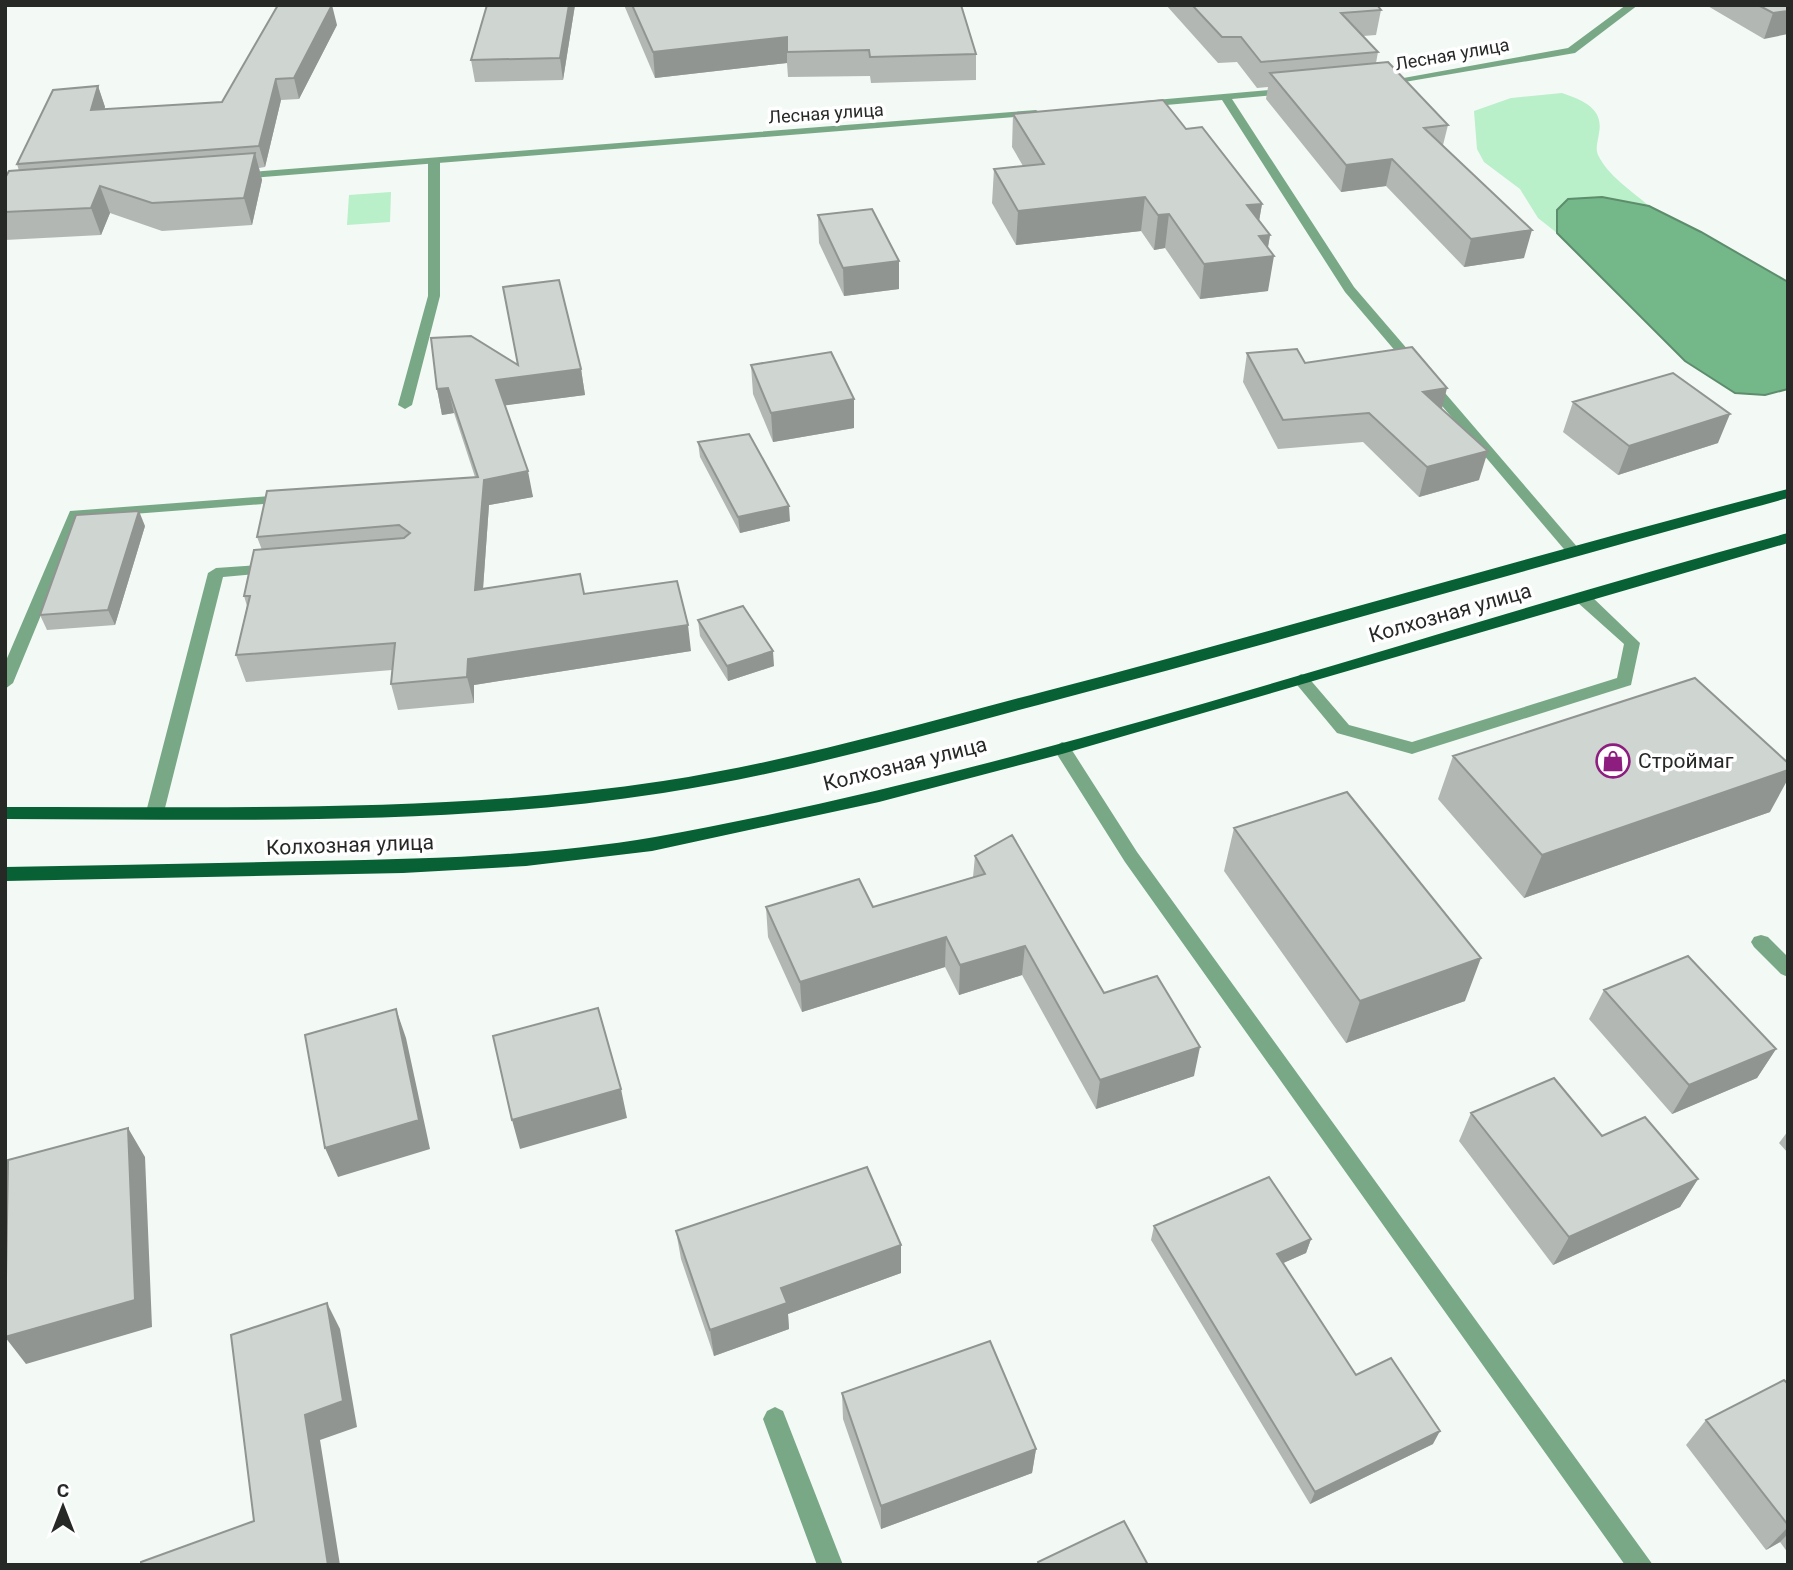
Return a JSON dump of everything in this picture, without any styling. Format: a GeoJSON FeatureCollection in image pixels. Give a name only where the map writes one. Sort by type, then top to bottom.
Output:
{"type":"FeatureCollection","features":[{"type":"Feature","properties":{"kind":"main road","name":"Колхозная улица"},"geometry":{"type":"LineString","coordinates":[[5,813],[447,809],[546,803],[668,786],[854,746],[1002,708],[1788,494]]}},
{"type":"Feature","properties":{"kind":"main road","name":"Колхозная улица"},"geometry":{"type":"LineString","coordinates":[[5,874],[308,870],[539,858],[666,841],[880,796],[1062,748],[1788,538]]}},
{"type":"Feature","properties":{"kind":"street","name":"Лесная улица"},"geometry":{"type":"LineString","coordinates":[[1370,84],[1409,80],[1571,51],[1633,5]]}},
{"type":"Feature","properties":{"kind":"street"},"geometry":{"type":"LineString","coordinates":[[1127,106],[1304,90]]}},
{"type":"Feature","properties":{"kind":"street"},"geometry":{"type":"LineString","coordinates":[[1225,97],[1349,289],[1574,552]]}},
{"type":"Feature","properties":{"kind":"street","name":"Лесная улица"},"geometry":{"type":"LineString","coordinates":[[226,177],[1044,113]]}},
{"type":"Feature","properties":{"kind":"street"},"geometry":{"type":"LineString","coordinates":[[405,405],[434,296],[434,161]]}},
{"type":"Feature","properties":{"kind":"street"},"geometry":{"type":"LineString","coordinates":[[5,683],[75,514],[271,500]]}},
{"type":"Feature","properties":{"kind":"street"},"geometry":{"type":"LineString","coordinates":[[155,812],[216,573],[284,568]]}},
{"type":"Feature","properties":{"kind":"street"},"geometry":{"type":"LineString","coordinates":[[1301,680],[1343,729],[1412,748],[1625,681],[1632,643],[1583,598]]}},
{"type":"Feature","properties":{"kind":"street"},"geometry":{"type":"LineString","coordinates":[[1062,748],[1130,857],[1640,1565]]}},
{"type":"Feature","properties":{"kind":"street"},"geometry":{"type":"LineString","coordinates":[[1761,942],[1788,968]]}},
{"type":"Feature","properties":{"kind":"street"},"geometry":{"type":"LineString","coordinates":[[775,1419],[830,1565]]}},
{"type":"Feature","properties":{"kind":"shaded area"},"geometry":{"type":"Polygon","coordinates":[[[1562,93],[1584,102],[1595,111],[1600,124],[1597,147],[1602,163],[1649,206],[1602,197],[1557,210],[1557,233],[1538,218],[1520,189],[1484,162],[1477,149],[1474,111],[1511,98],[1562,93]]]}},
{"type":"Feature","properties":{"kind":"shaded area"},"geometry":{"type":"Polygon","coordinates":[[[391,192],[390,222],[347,225],[349,195],[391,192]]]}},
{"type":"Feature","properties":{"kind":"shaded area"},"geometry":{"type":"Polygon","coordinates":[[[1602,197],[1649,206],[1701,232],[1788,282],[1788,389],[1765,395],[1735,393],[1685,361],[1557,233],[1557,210],[1568,199],[1602,197]]]}},
{"type":"Feature","properties":{"kind":"building"},"geometry":{"type":"Polygon","coordinates":[[[278,5],[332,5],[294,78],[276,79],[259,146],[17,164],[53,90],[98,86],[91,110],[222,102],[278,5]]]}},
{"type":"Feature","properties":{"kind":"building"},"geometry":{"type":"Polygon","coordinates":[[[487,5],[569,5],[560,58],[471,60],[487,5]]]}},
{"type":"Feature","properties":{"kind":"building"},"geometry":{"type":"Polygon","coordinates":[[[632,5],[961,5],[976,54],[870,57],[869,50],[787,52],[787,37],[653,52],[632,5]]]}},
{"type":"Feature","properties":{"kind":"building"},"geometry":{"type":"Polygon","coordinates":[[[1192,5],[1377,5],[1381,10],[1341,13],[1378,52],[1261,62],[1241,37],[1222,37],[1192,5]]]}},
{"type":"Feature","properties":{"kind":"building"},"geometry":{"type":"Polygon","coordinates":[[[1758,5],[1788,5],[1788,11],[1773,13],[1758,5]]]}},
{"type":"Feature","properties":{"kind":"building"},"geometry":{"type":"Polygon","coordinates":[[[1388,62],[1448,125],[1424,128],[1532,230],[1471,239],[1392,159],[1346,165],[1270,73],[1388,62]]]}},
{"type":"Feature","properties":{"kind":"building"},"geometry":{"type":"Polygon","coordinates":[[[1163,100],[1186,129],[1202,127],[1262,204],[1247,205],[1270,235],[1259,236],[1274,256],[1204,264],[1169,214],[1158,215],[1145,197],[1018,211],[994,169],[1044,164],[1013,114],[1163,100]]]}},
{"type":"Feature","properties":{"kind":"building"},"geometry":{"type":"Polygon","coordinates":[[[255,153],[244,198],[152,203],[100,186],[91,208],[5,212],[5,178],[9,171],[255,153]]]}},
{"type":"Feature","properties":{"kind":"building"},"geometry":{"type":"Polygon","coordinates":[[[872,209],[899,261],[843,268],[818,215],[872,209]]]}},
{"type":"Feature","properties":{"kind":"building"},"geometry":{"type":"Polygon","coordinates":[[[559,280],[581,369],[496,380],[528,471],[484,480],[475,590],[580,574],[584,594],[677,581],[688,625],[468,659],[467,677],[391,684],[395,643],[236,655],[250,596],[244,596],[254,550],[404,538],[410,533],[399,525],[257,537],[267,491],[478,477],[448,388],[437,389],[431,338],[471,336],[518,365],[503,287],[559,280]]]}},
{"type":"Feature","properties":{"kind":"building"},"geometry":{"type":"Polygon","coordinates":[[[1412,347],[1447,388],[1423,392],[1488,451],[1427,467],[1369,413],[1283,420],[1247,353],[1297,349],[1305,363],[1412,347]]]}},
{"type":"Feature","properties":{"kind":"building"},"geometry":{"type":"Polygon","coordinates":[[[831,352],[854,399],[771,413],[751,365],[831,352]]]}},
{"type":"Feature","properties":{"kind":"building"},"geometry":{"type":"Polygon","coordinates":[[[1673,373],[1730,414],[1629,446],[1573,402],[1673,373]]]}},
{"type":"Feature","properties":{"kind":"building"},"geometry":{"type":"Polygon","coordinates":[[[749,434],[789,506],[738,517],[698,442],[749,434]]]}},
{"type":"Feature","properties":{"kind":"building"},"geometry":{"type":"Polygon","coordinates":[[[139,511],[108,610],[40,615],[76,515],[139,511]]]}},
{"type":"Feature","properties":{"kind":"building"},"geometry":{"type":"Polygon","coordinates":[[[743,606],[773,651],[727,666],[698,620],[743,606]]]}},
{"type":"Feature","properties":{"kind":"building"},"geometry":{"type":"Polygon","coordinates":[[[1695,678],[1788,763],[1788,770],[1542,855],[1453,756],[1695,678]]]}},
{"type":"Feature","properties":{"kind":"building"},"geometry":{"type":"Polygon","coordinates":[[[1347,792],[1481,958],[1360,1001],[1234,828],[1347,792]]]}},
{"type":"Feature","properties":{"kind":"building"},"geometry":{"type":"Polygon","coordinates":[[[1012,835],[1104,993],[1157,976],[1200,1047],[1100,1080],[1025,946],[960,965],[946,937],[800,982],[766,907],[859,879],[873,907],[985,874],[975,856],[1012,835]]]}},
{"type":"Feature","properties":{"kind":"building"},"geometry":{"type":"Polygon","coordinates":[[[1688,956],[1776,1049],[1689,1085],[1604,990],[1688,956]]]}},
{"type":"Feature","properties":{"kind":"building"},"geometry":{"type":"Polygon","coordinates":[[[598,1008],[621,1089],[512,1120],[493,1036],[598,1008]]]}},
{"type":"Feature","properties":{"kind":"building"},"geometry":{"type":"Polygon","coordinates":[[[396,1009],[419,1120],[325,1148],[305,1035],[396,1009]]]}},
{"type":"Feature","properties":{"kind":"building"},"geometry":{"type":"Polygon","coordinates":[[[1554,1078],[1602,1136],[1645,1117],[1698,1179],[1569,1237],[1471,1113],[1554,1078]]]}},
{"type":"Feature","properties":{"kind":"building"},"geometry":{"type":"Polygon","coordinates":[[[128,1128],[135,1300],[5,1337],[8,1160],[128,1128]]]}},
{"type":"Feature","properties":{"kind":"building"},"geometry":{"type":"Polygon","coordinates":[[[867,1167],[901,1245],[781,1288],[787,1303],[710,1330],[676,1231],[867,1167]]]}},
{"type":"Feature","properties":{"kind":"building"},"geometry":{"type":"Polygon","coordinates":[[[1269,1177],[1311,1239],[1277,1254],[1356,1375],[1391,1358],[1440,1431],[1315,1492],[1154,1226],[1269,1177]]]}},
{"type":"Feature","properties":{"kind":"building"},"geometry":{"type":"Polygon","coordinates":[[[327,1303],[343,1401],[305,1415],[328,1565],[141,1565],[141,1562],[254,1521],[231,1335],[327,1303]]]}},
{"type":"Feature","properties":{"kind":"building"},"geometry":{"type":"Polygon","coordinates":[[[990,1341],[1036,1449],[881,1506],[842,1393],[990,1341]]]}},
{"type":"Feature","properties":{"kind":"building"},"geometry":{"type":"Polygon","coordinates":[[[1784,1380],[1788,1384],[1788,1525],[1706,1420],[1784,1380]]]}},
{"type":"Feature","properties":{"kind":"building"},"geometry":{"type":"Polygon","coordinates":[[[1124,1521],[1148,1565],[1039,1565],[1038,1562],[1124,1521]]]}},
{"type":"Feature","properties":{"kind":"place","name":"Строймаг"},"geometry":{"type":"Point","coordinates":[1613,761]}}]}
